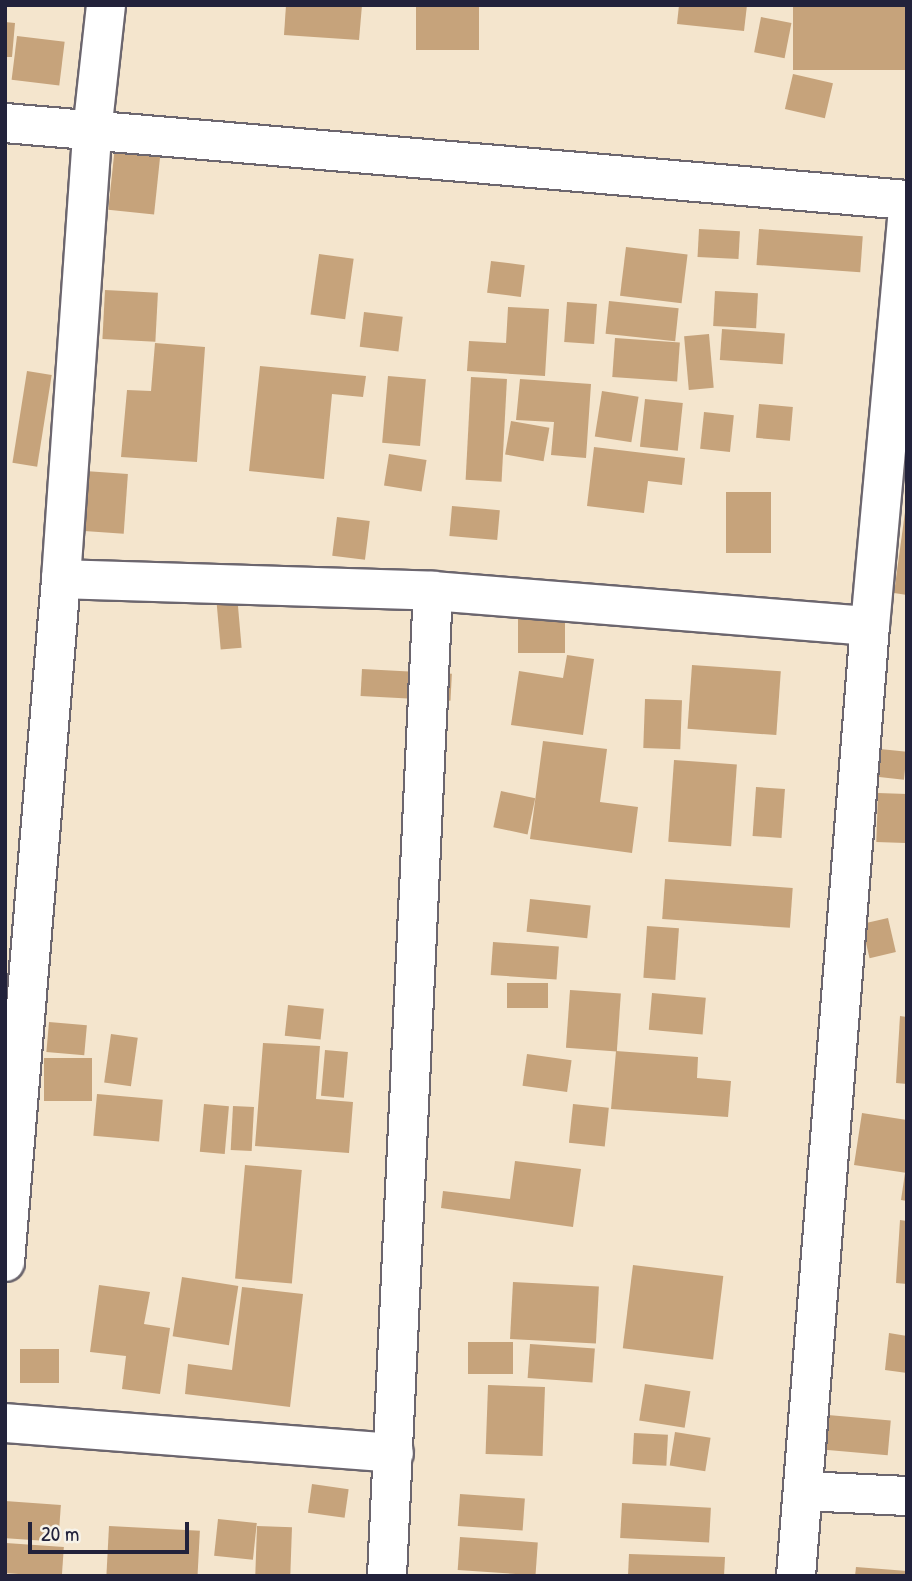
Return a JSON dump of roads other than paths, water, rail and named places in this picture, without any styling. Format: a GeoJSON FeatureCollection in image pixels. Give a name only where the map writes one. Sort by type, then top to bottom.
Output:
{"type":"FeatureCollection","features":[{"type":"Feature","properties":{"kind":"street"},"geometry":{"type":"LineString","coordinates":[[5,1262],[61,579],[92,132],[106,5]]}},
{"type":"Feature","properties":{"kind":"street"},"geometry":{"type":"LineString","coordinates":[[5,123],[907,200]]}},
{"type":"Feature","properties":{"kind":"street"},"geometry":{"type":"LineString","coordinates":[[796,1576],[870,626],[907,219]]}},
{"type":"Feature","properties":{"kind":"street"},"geometry":{"type":"LineString","coordinates":[[61,579],[433,591],[870,626]]}},
{"type":"Feature","properties":{"kind":"street"},"geometry":{"type":"LineString","coordinates":[[387,1576],[433,591]]}},
{"type":"Feature","properties":{"kind":"street"},"geometry":{"type":"LineString","coordinates":[[5,1423],[394,1453]]}},
{"type":"Feature","properties":{"kind":"street"},"geometry":{"type":"LineString","coordinates":[[804,1491],[907,1496]]}}]}
